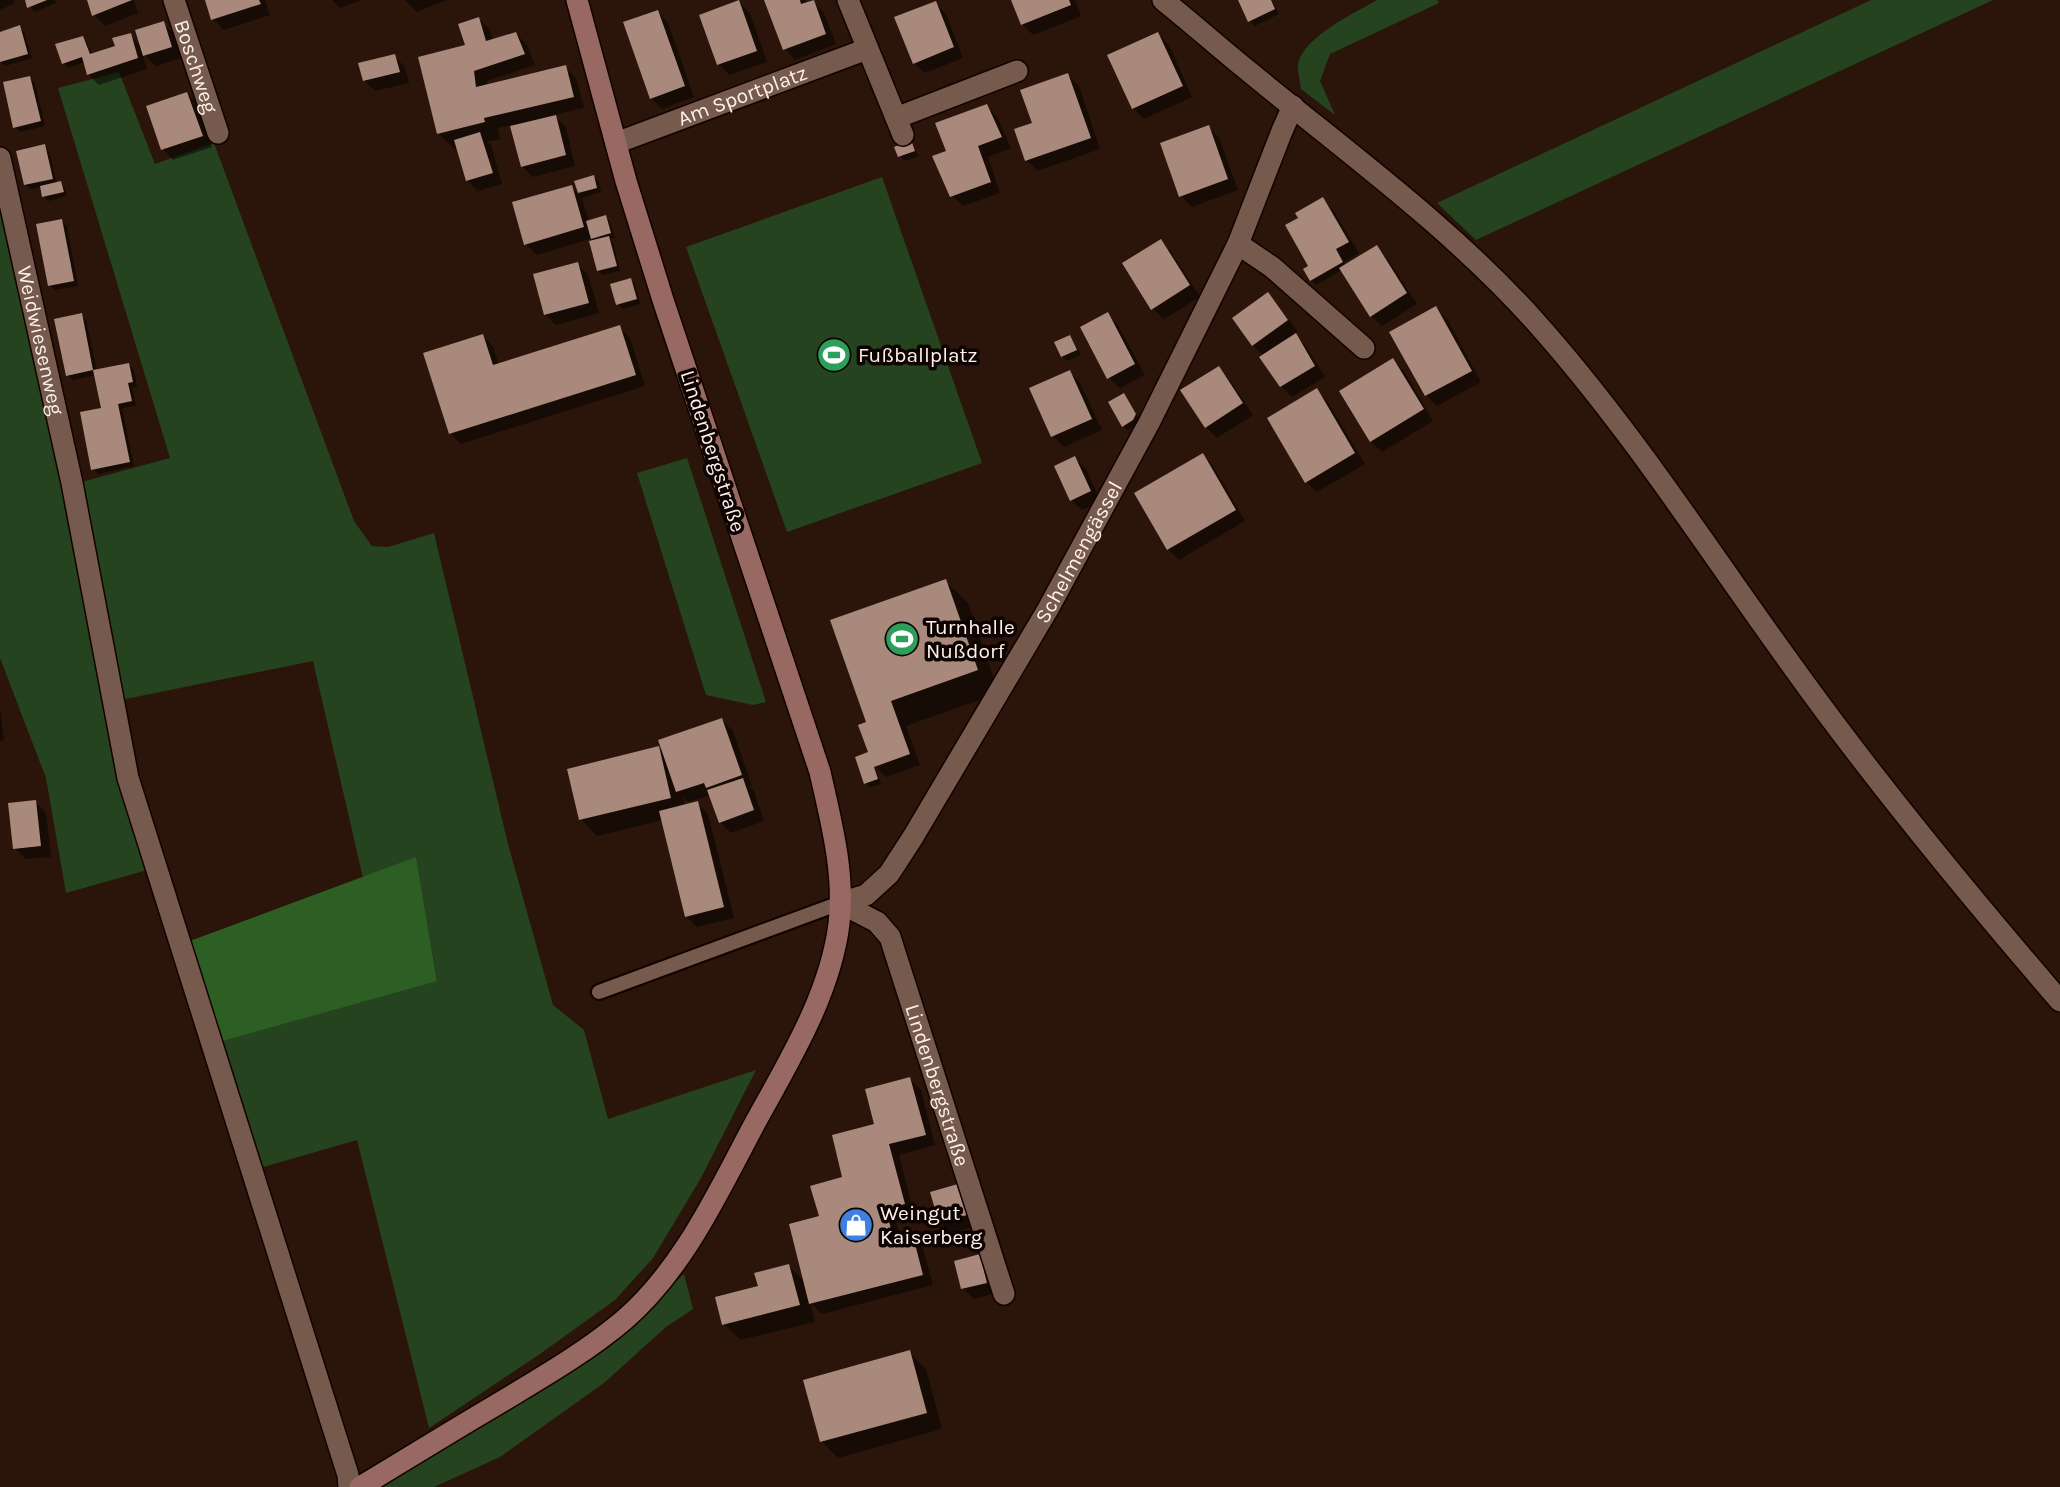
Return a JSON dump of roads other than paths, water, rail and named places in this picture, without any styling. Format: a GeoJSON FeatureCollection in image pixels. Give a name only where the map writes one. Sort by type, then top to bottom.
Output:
{"type":"FeatureCollection","features":[{"type":"Feature","properties":{"kind":"main road","name":"Lindenbergstraße"},"geometry":{"type":"LineString","coordinates":[[360,1487],[523,1389],[600,1339],[624,1319],[669,1272],[704,1217],[807,1024],[822,990],[839,925],[835,840],[820,772],[663,300],[577,0]]}},
{"type":"Feature","properties":{"kind":"street","name":"Boschweg"},"geometry":{"type":"LineString","coordinates":[[174,0],[218,134]]}},
{"type":"Feature","properties":{"kind":"street"},"geometry":{"type":"LineString","coordinates":[[848,0],[900,126],[1017,71]]}},
{"type":"Feature","properties":{"kind":"street"},"geometry":{"type":"LineString","coordinates":[[1163,0],[1445,232],[1531,317],[1602,400],[1795,670],[1882,786],[1939,859],[2060,1001]]}},
{"type":"Feature","properties":{"kind":"street","name":"Am Sportplatz"},"geometry":{"type":"LineString","coordinates":[[616,143],[867,49]]}},
{"type":"Feature","properties":{"kind":"street","name":"Schelmengässel"},"geometry":{"type":"LineString","coordinates":[[840,903],[866,895],[878,887],[889,874],[1048,609],[1149,423],[1238,244],[1293,106]]}},
{"type":"Feature","properties":{"kind":"street","name":"Weidwiesenweg"},"geometry":{"type":"LineString","coordinates":[[0,158],[72,483],[128,778],[154,868],[253,1170],[348,1475],[349,1487]]}},
{"type":"Feature","properties":{"kind":"street"},"geometry":{"type":"LineString","coordinates":[[1238,244],[1272,267],[1364,348]]}},
{"type":"Feature","properties":{"kind":"street","name":"Lindenbergstraße"},"geometry":{"type":"LineString","coordinates":[[840,903],[877,922],[890,937],[1004,1294]]}},
{"type":"Feature","properties":{"kind":"lane"},"geometry":{"type":"LineString","coordinates":[[599,992],[840,903]]}},
{"type":"Feature","properties":{"kind":"place","name":"Fußballplatz"},"geometry":{"type":"Point","coordinates":[834,355]}},
{"type":"Feature","properties":{"kind":"place","name":"Turnhalle Nußdorf"},"geometry":{"type":"Point","coordinates":[902,639]}},
{"type":"Feature","properties":{"kind":"place","name":"Weingut Kaiserberg"},"geometry":{"type":"Point","coordinates":[856,1225]}}]}
